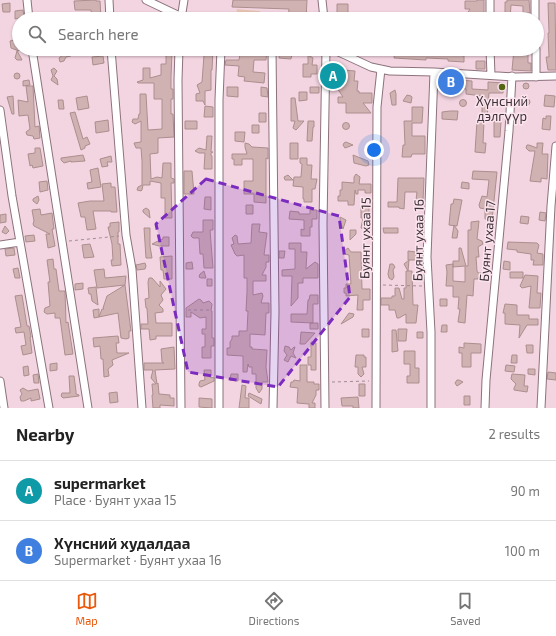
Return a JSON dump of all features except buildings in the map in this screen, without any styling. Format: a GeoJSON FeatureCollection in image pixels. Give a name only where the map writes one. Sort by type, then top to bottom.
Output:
{"type":"FeatureCollection","features":[{"type":"Feature","properties":{"kind":"street"},"geometry":{"type":"LineString","coordinates":[[27,0],[28,12]]}},
{"type":"Feature","properties":{"kind":"street"},"geometry":{"type":"LineString","coordinates":[[109,0],[110,12]]}},
{"type":"Feature","properties":{"kind":"street"},"geometry":{"type":"LineString","coordinates":[[146,0],[171,12]]}},
{"type":"Feature","properties":{"kind":"street"},"geometry":{"type":"LineString","coordinates":[[183,12],[184,0]]}},
{"type":"Feature","properties":{"kind":"street"},"geometry":{"type":"LineString","coordinates":[[322,0],[323,12]]}},
{"type":"Feature","properties":{"kind":"street"},"geometry":{"type":"LineString","coordinates":[[490,0],[490,12]]}},
{"type":"Feature","properties":{"kind":"street"},"geometry":{"type":"LineString","coordinates":[[535,0],[535,12]]}},
{"type":"Feature","properties":{"kind":"street"},"geometry":{"type":"LineString","coordinates":[[33,56],[88,408]]}},
{"type":"Feature","properties":{"kind":"street"},"geometry":{"type":"LineString","coordinates":[[112,56],[126,235],[132,269],[142,408]]}},
{"type":"Feature","properties":{"kind":"street"},"geometry":{"type":"LineString","coordinates":[[180,56],[178,80],[181,408]]}},
{"type":"Feature","properties":{"kind":"street"},"geometry":{"type":"LineString","coordinates":[[219,408],[219,100],[221,56]]}},
{"type":"Feature","properties":{"kind":"street"},"geometry":{"type":"LineString","coordinates":[[272,56],[275,304],[273,408]]}},
{"type":"Feature","properties":{"kind":"street"},"geometry":{"type":"LineString","coordinates":[[324,408],[323,224],[326,56]]}},
{"type":"Feature","properties":{"kind":"street"},"geometry":{"type":"LineString","coordinates":[[347,56],[371,67],[390,71],[536,77],[556,76]]}},
{"type":"Feature","properties":{"kind":"street"},"geometry":{"type":"LineString","coordinates":[[490,56],[491,75]]}},
{"type":"Feature","properties":{"kind":"street"},"geometry":{"type":"LineString","coordinates":[[536,56],[536,77]]}},
{"type":"Feature","properties":{"kind":"street","name":"Буянт ухаа 15"},"geometry":{"type":"LineString","coordinates":[[376,408],[377,106],[381,69]]}},
{"type":"Feature","properties":{"kind":"street","name":"Буянт ухаа 16"},"geometry":{"type":"LineString","coordinates":[[432,408],[427,257],[434,72]]}},
{"type":"Feature","properties":{"kind":"street","name":"Буянт ухаа 17"},"geometry":{"type":"LineString","coordinates":[[485,408],[486,380],[509,131],[512,76]]}},
{"type":"Feature","properties":{"kind":"street"},"geometry":{"type":"LineString","coordinates":[[0,110],[20,242],[49,408]]}},
{"type":"Feature","properties":{"kind":"street"},"geometry":{"type":"LineString","coordinates":[[541,408],[556,146]]}},
{"type":"Feature","properties":{"kind":"street"},"geometry":{"type":"LineString","coordinates":[[0,245],[20,242]]}},
{"type":"Feature","properties":{"kind":"street"},"geometry":{"type":"LineString","coordinates":[[0,381],[4,408]]}},
{"type":"Feature","properties":{"kind":"path"},"geometry":{"type":"LineString","coordinates":[[62,241],[126,235]]}},
{"type":"Feature","properties":{"kind":"path"},"geometry":{"type":"LineString","coordinates":[[377,285],[429,286]]}},
{"type":"Feature","properties":{"kind":"path"},"geometry":{"type":"LineString","coordinates":[[180,310],[220,310]]}},
{"type":"Feature","properties":{"kind":"path"},"geometry":{"type":"LineString","coordinates":[[324,382],[376,381]]}},
{"type":"Feature","properties":{"kind":"highlighted area"},"geometry":{"type":"Polygon","coordinates":[[[206,179],[339,216],[350,297],[278,387],[188,372],[156,224],[206,179]]]}},
{"type":"Feature","properties":{"kind":"shaded area"},"geometry":{"type":"Polygon","coordinates":[[[237,9],[260,11],[260,12],[237,12],[237,9]]]}},
{"type":"Feature","properties":{"kind":"place","name":"supermarket"},"geometry":{"type":"Point","coordinates":[333,76]}},
{"type":"Feature","properties":{"kind":"place","name":"Хүнсний худалдаа"},"geometry":{"type":"Point","coordinates":[451,82]}},
{"type":"Feature","properties":{"kind":"place","name":"Хүнсний дэлгүүр"},"geometry":{"type":"Point","coordinates":[502,87]}}]}
